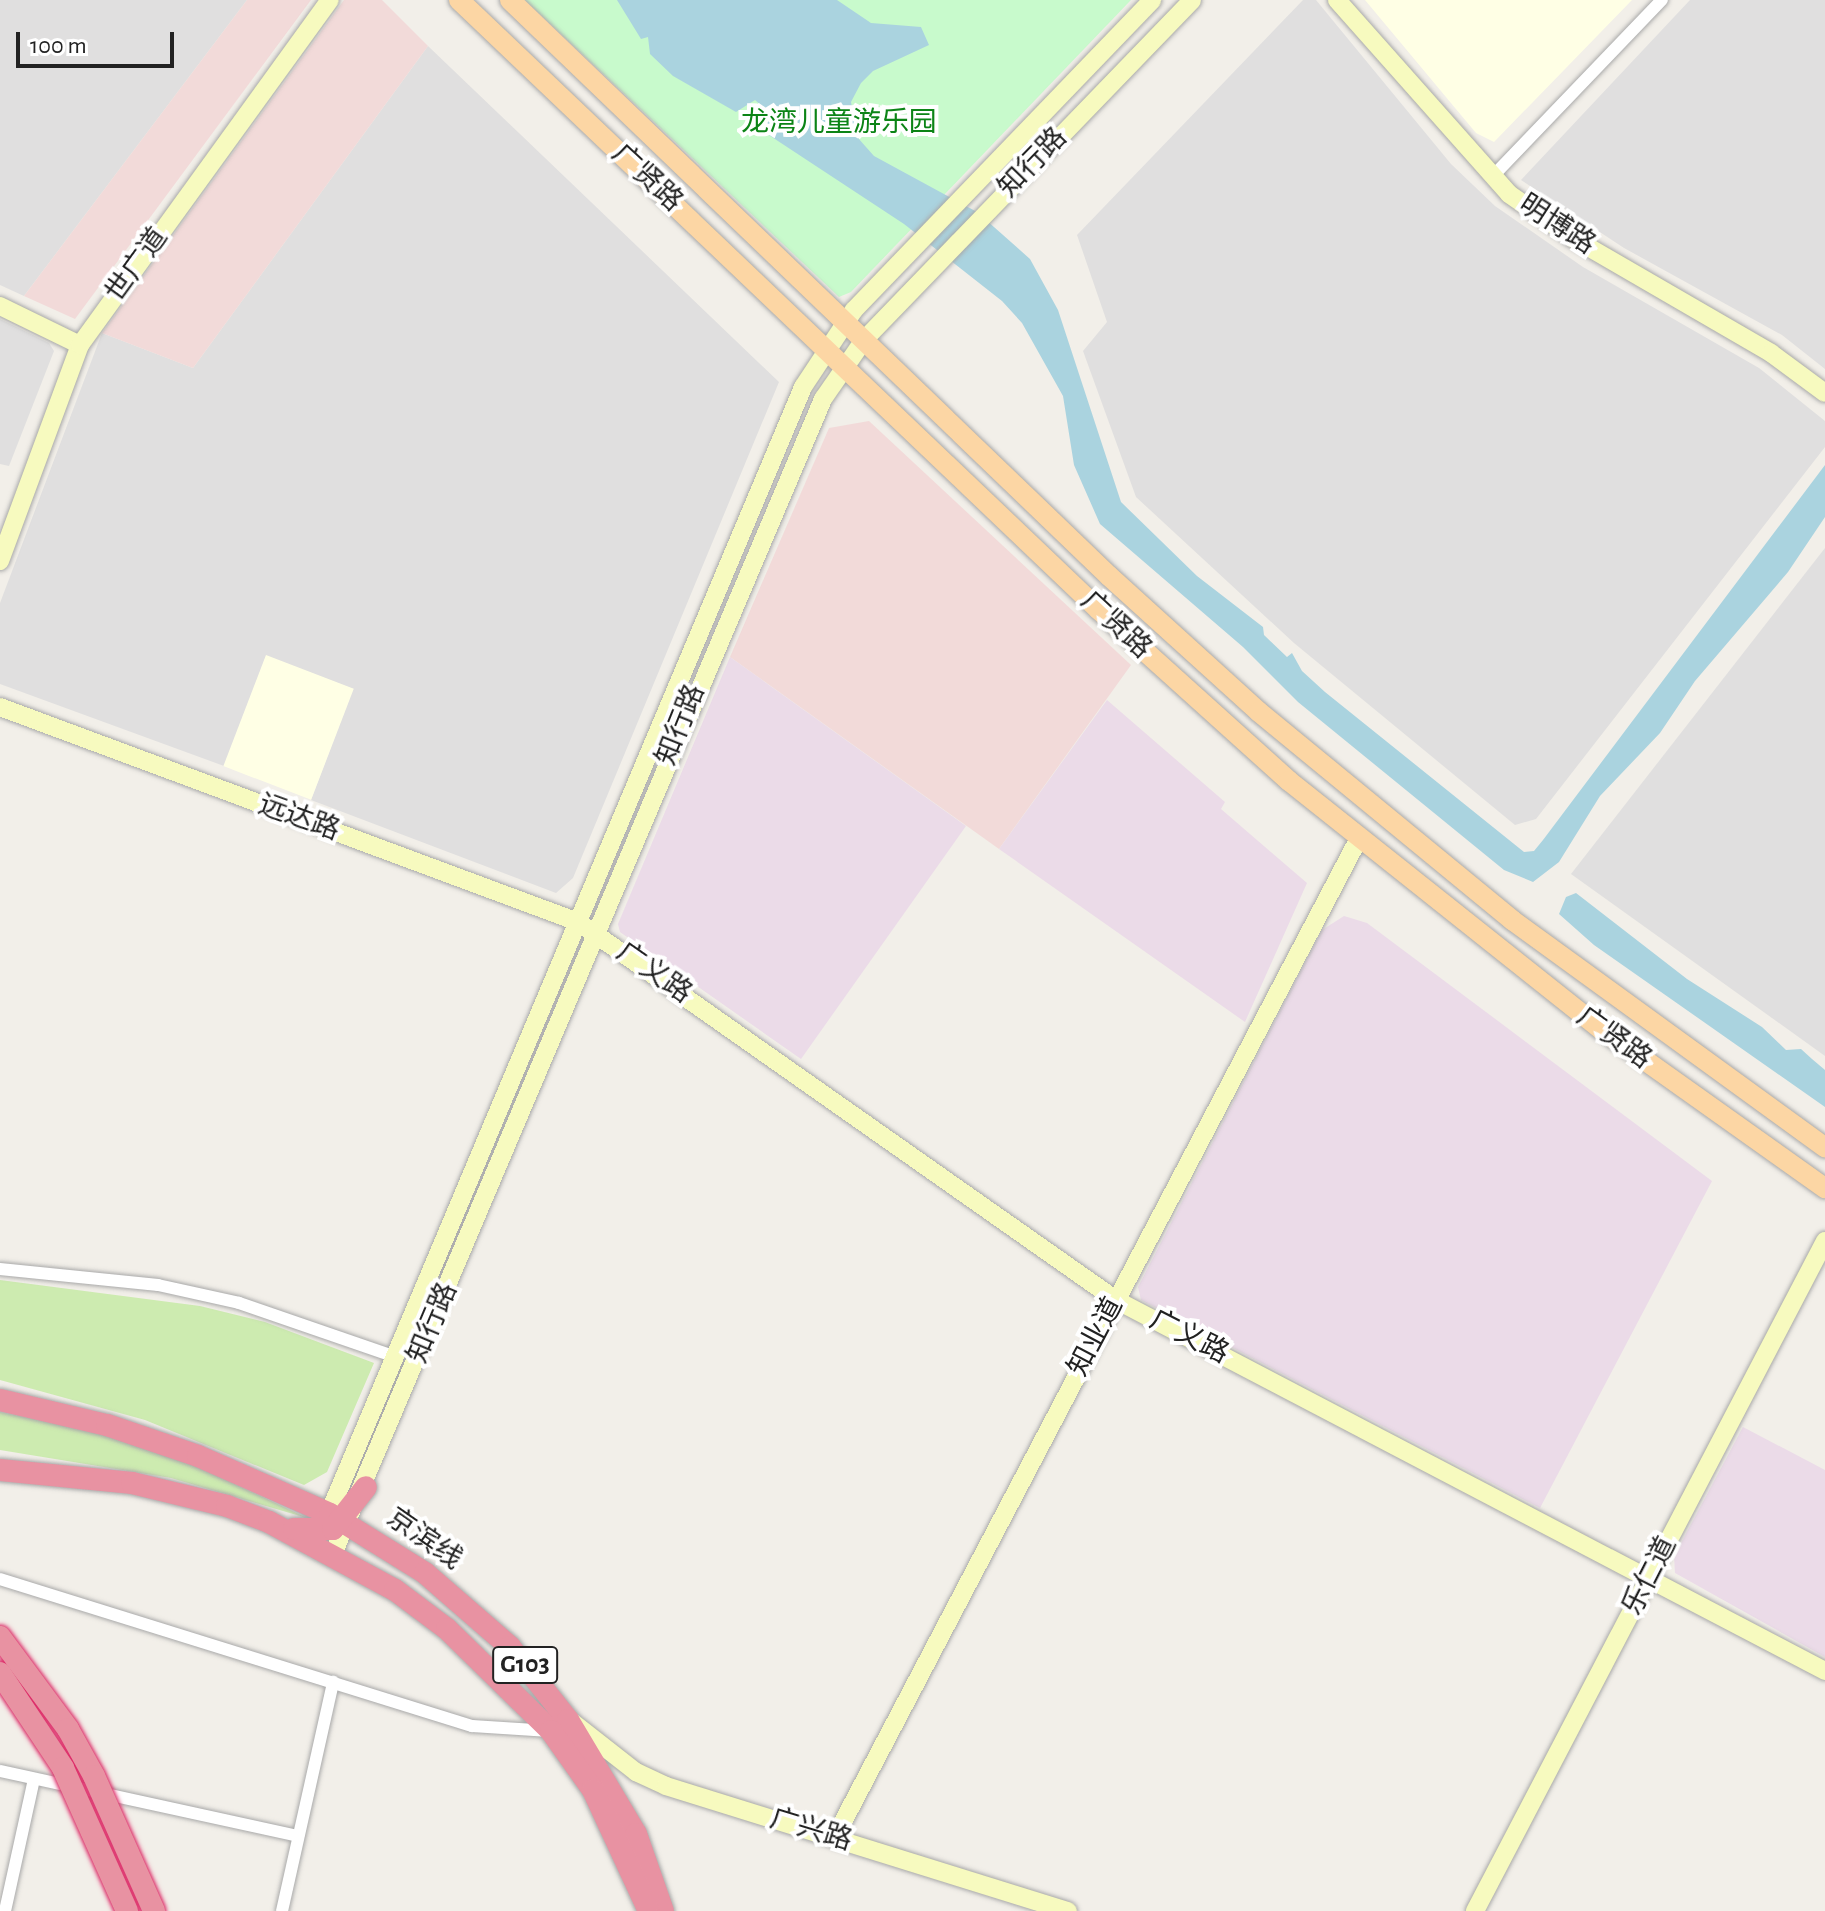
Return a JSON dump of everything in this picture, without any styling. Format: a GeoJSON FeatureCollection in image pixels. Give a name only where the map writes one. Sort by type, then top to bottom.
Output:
{"type":"FeatureCollection","features":[{"type":"Feature","properties":{"kind":"highway","name":"京滨线"},"geometry":{"type":"LineString","coordinates":[[0,1403],[74,1417],[198,1456],[297,1498],[331,1532],[560,1725],[636,1834],[663,1911]]}},
{"type":"Feature","properties":{"kind":"highway"},"geometry":{"type":"LineString","coordinates":[[0,1460],[46,1473]]}},
{"type":"Feature","properties":{"kind":"highway"},"geometry":{"type":"LineString","coordinates":[[0,1470],[167,1489],[269,1522],[331,1532],[356,1482]]}},
{"type":"Feature","properties":{"kind":"highway","name":"京滨线"},"geometry":{"type":"LineString","coordinates":[[331,1532],[425,1573],[480,1619],[531,1670],[593,1790],[648,1911]]}},
{"type":"Feature","properties":{"kind":"highway"},"geometry":{"type":"LineString","coordinates":[[0,1637],[88,1764],[154,1911]]}},
{"type":"Feature","properties":{"kind":"highway"},"geometry":{"type":"LineString","coordinates":[[0,1673],[63,1768],[127,1911]]}},
{"type":"Feature","properties":{"kind":"main road","name":"广贤路"},"geometry":{"type":"LineString","coordinates":[[459,0],[1184,688],[1359,838],[1601,1029],[1825,1188]]}},
{"type":"Feature","properties":{"kind":"main road","name":"广贤路"},"geometry":{"type":"LineString","coordinates":[[510,0],[1143,608],[1341,783],[1512,920],[1825,1147]]}},
{"type":"Feature","properties":{"kind":"street","name":"世广道"},"geometry":{"type":"LineString","coordinates":[[0,561],[80,345],[330,0]]}},
{"type":"Feature","properties":{"kind":"street","name":"知行路"},"geometry":{"type":"LineString","coordinates":[[356,1482],[396,1357],[803,387],[845,322],[915,245],[1152,0]]}},
{"type":"Feature","properties":{"kind":"street","name":"知行路"},"geometry":{"type":"LineString","coordinates":[[356,1482],[596,932],[814,415],[864,340],[1192,0]]}},
{"type":"Feature","properties":{"kind":"street","name":"明博路"},"geometry":{"type":"LineString","coordinates":[[1337,0],[1493,176],[1571,237],[1747,338],[1825,393]]}},
{"type":"Feature","properties":{"kind":"street"},"geometry":{"type":"LineString","coordinates":[[1493,176],[1662,0]]}},
{"type":"Feature","properties":{"kind":"street"},"geometry":{"type":"LineString","coordinates":[[0,306],[80,345]]}},
{"type":"Feature","properties":{"kind":"street","name":"远达路"},"geometry":{"type":"LineString","coordinates":[[0,707],[578,922],[596,932]]}},
{"type":"Feature","properties":{"kind":"street","name":"知业道"},"geometry":{"type":"LineString","coordinates":[[835,1837],[1359,838]]}},
{"type":"Feature","properties":{"kind":"street","name":"广义路"},"geometry":{"type":"LineString","coordinates":[[596,932],[1116,1300],[1825,1671]]}},
{"type":"Feature","properties":{"kind":"street","name":"乐仁道"},"geometry":{"type":"LineString","coordinates":[[1475,1911],[1825,1241]]}},
{"type":"Feature","properties":{"kind":"street"},"geometry":{"type":"LineString","coordinates":[[0,1269],[158,1285],[324,1328],[396,1357]]}},
{"type":"Feature","properties":{"kind":"street"},"geometry":{"type":"LineString","coordinates":[[297,1498],[321,1497],[356,1482]]}},
{"type":"Feature","properties":{"kind":"street"},"geometry":{"type":"LineString","coordinates":[[0,1579],[472,1726],[560,1725]]}},
{"type":"Feature","properties":{"kind":"street"},"geometry":{"type":"LineString","coordinates":[[282,1911],[333,1682]]}},
{"type":"Feature","properties":{"kind":"street","name":"广兴路"},"geometry":{"type":"LineString","coordinates":[[560,1725],[636,1772],[666,1786],[1068,1911]]}},
{"type":"Feature","properties":{"kind":"street"},"geometry":{"type":"LineString","coordinates":[[0,1771],[298,1836]]}},
{"type":"Feature","properties":{"kind":"street"},"geometry":{"type":"LineString","coordinates":[[5,1911],[34,1779]]}},
{"type":"Feature","properties":{"kind":"shaded area"},"geometry":{"type":"Polygon","coordinates":[[[0,0],[247,0],[24,296],[0,285],[0,0]]]}},
{"type":"Feature","properties":{"kind":"shaded area"},"geometry":{"type":"Polygon","coordinates":[[[247,0],[311,0],[75,319],[24,296],[247,0]]]}},
{"type":"Feature","properties":{"kind":"shaded area"},"geometry":{"type":"Polygon","coordinates":[[[344,0],[382,0],[428,46],[193,368],[102,333],[344,0]]]}},
{"type":"Feature","properties":{"kind":"shaded area"},"geometry":{"type":"Polygon","coordinates":[[[1303,0],[1316,0],[1451,164],[1495,206],[1583,267],[1759,368],[1825,421],[1825,447],[1536,819],[1515,825],[1294,643],[1136,497],[1083,351],[1107,322],[1077,235],[1303,0]]]}},
{"type":"Feature","properties":{"kind":"shaded area"},"geometry":{"type":"Polygon","coordinates":[[[1365,0],[1632,0],[1494,142],[1476,133],[1365,0]]]}},
{"type":"Feature","properties":{"kind":"shaded area"},"geometry":{"type":"Polygon","coordinates":[[[1690,0],[1825,0],[1825,369],[1782,335],[1624,248],[1521,180],[1690,0]]]}},
{"type":"Feature","properties":{"kind":"shaded area"},"geometry":{"type":"Polygon","coordinates":[[[428,46],[779,382],[573,878],[556,893],[311,800],[353,689],[266,656],[224,766],[0,684],[0,603],[102,333],[193,368],[428,46]]]}},
{"type":"Feature","properties":{"kind":"shaded area"},"geometry":{"type":"Polygon","coordinates":[[[0,319],[49,343],[54,351],[9,466],[0,464],[0,319]]]}},
{"type":"Feature","properties":{"kind":"shaded area"},"geometry":{"type":"Polygon","coordinates":[[[869,421],[1131,665],[999,849],[730,657],[829,428],[869,421]]]}},
{"type":"Feature","properties":{"kind":"shaded area"},"geometry":{"type":"Polygon","coordinates":[[[1825,548],[1825,1056],[1571,874],[1825,548]]]}},
{"type":"Feature","properties":{"kind":"shaded area"},"geometry":{"type":"Polygon","coordinates":[[[266,655],[354,689],[311,800],[223,766],[266,655]]]}},
{"type":"Feature","properties":{"kind":"shaded area"},"geometry":{"type":"Polygon","coordinates":[[[730,657],[966,826],[801,1059],[620,932],[618,924],[730,657]]]}},
{"type":"Feature","properties":{"kind":"shaded area"},"geometry":{"type":"Polygon","coordinates":[[[1107,700],[1225,802],[1221,809],[1307,883],[1245,1022],[999,849],[1107,700]]]}},
{"type":"Feature","properties":{"kind":"shaded area"},"geometry":{"type":"Polygon","coordinates":[[[1344,916],[1367,923],[1712,1181],[1540,1508],[1141,1300],[1138,1287],[1322,930],[1344,916]]]}},
{"type":"Feature","properties":{"kind":"shaded area"},"geometry":{"type":"Polygon","coordinates":[[[1743,1427],[1825,1470],[1825,1657],[1675,1573],[1674,1556],[1743,1427]]]}},
{"type":"Feature","properties":{"kind":"green space","name":"龙湾儿童游乐园"},"geometry":{"type":"Polygon","coordinates":[[[525,0],[1131,0],[851,292],[839,297],[525,0]]]}},
{"type":"Feature","properties":{"kind":"green space"},"geometry":{"type":"Polygon","coordinates":[[[0,1280],[200,1306],[265,1322],[374,1363],[327,1472],[304,1485],[145,1420],[0,1380],[0,1280]]]}},
{"type":"Feature","properties":{"kind":"green space"},"geometry":{"type":"Polygon","coordinates":[[[0,1412],[88,1430],[190,1463],[307,1518],[171,1478],[0,1450],[0,1412]]]}},
{"type":"Feature","properties":{"kind":"water"},"geometry":{"type":"Polygon","coordinates":[[[617,0],[837,0],[871,23],[921,27],[929,45],[873,71],[861,83],[851,102],[858,138],[874,156],[977,212],[1030,259],[1058,310],[1121,502],[1197,576],[1263,627],[1264,635],[1287,657],[1292,653],[1302,671],[1325,692],[1524,852],[1534,851],[1543,840],[1825,465],[1825,517],[1788,572],[1695,681],[1660,733],[1600,796],[1559,862],[1533,882],[1504,870],[1298,702],[1243,647],[1100,524],[1074,465],[1063,396],[1022,323],[1002,301],[904,224],[755,126],[763,107],[755,100],[736,112],[673,76],[650,54],[648,37],[641,39],[617,0]]]}},
{"type":"Feature","properties":{"kind":"water"},"geometry":{"type":"Polygon","coordinates":[[[1576,893],[1687,979],[1762,1027],[1786,1050],[1801,1049],[1825,1070],[1825,1107],[1594,945],[1559,914],[1566,897],[1576,893]]]}}]}
